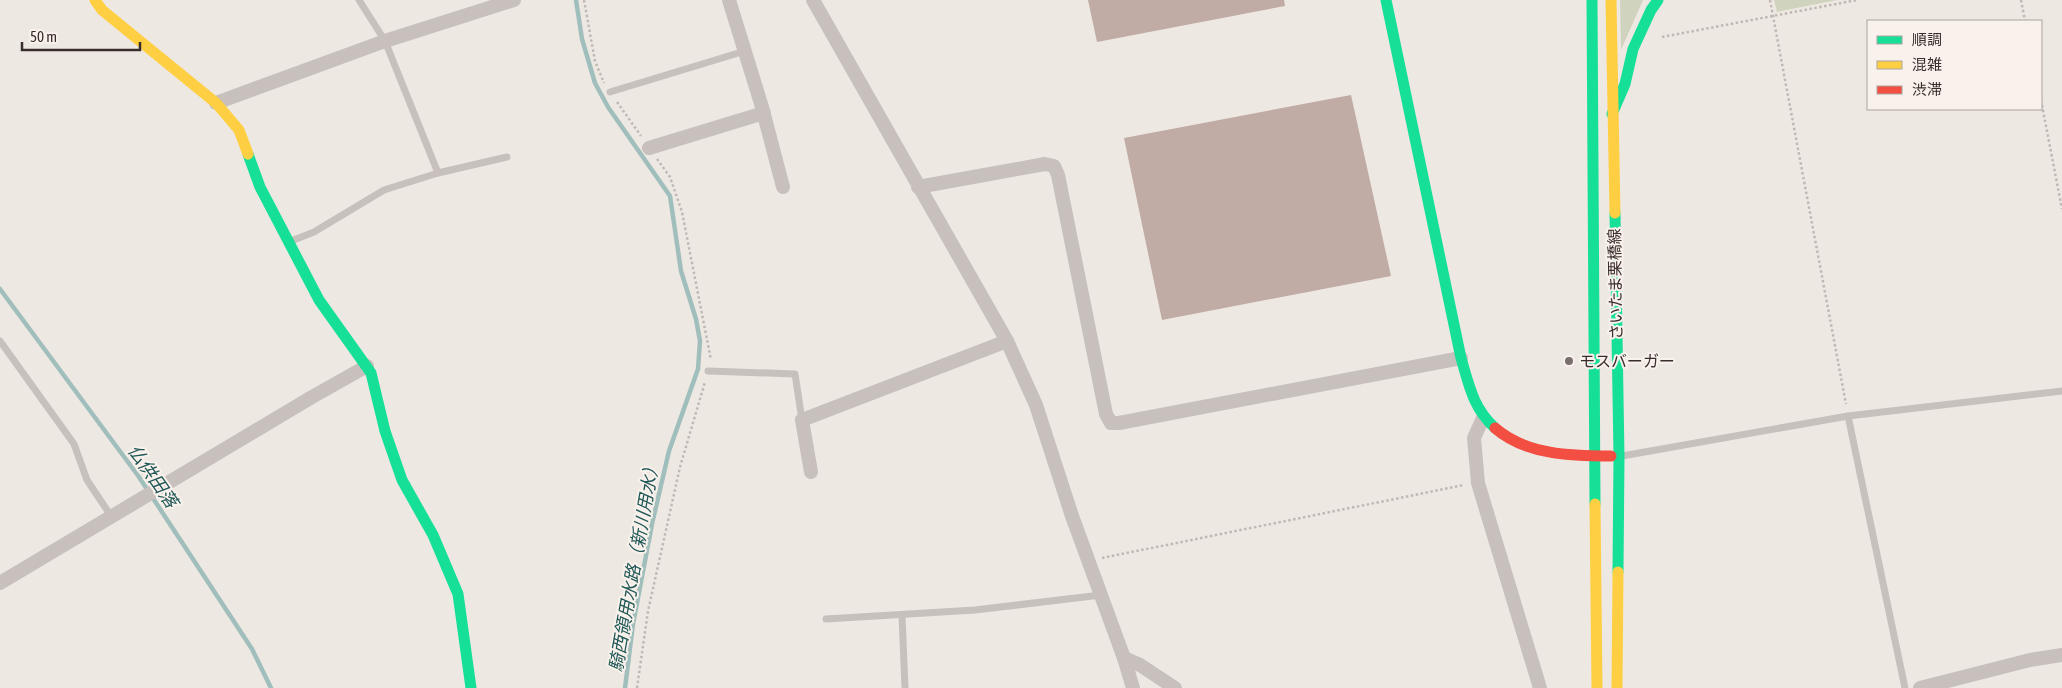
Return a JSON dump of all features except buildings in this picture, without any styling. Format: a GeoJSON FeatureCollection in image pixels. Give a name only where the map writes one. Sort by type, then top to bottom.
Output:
{"type":"FeatureCollection","features":[{"type":"Feature","properties":{"kind":"main road"},"geometry":{"type":"LineString","coordinates":[[95,0],[102,10],[216,103],[239,130],[260,187],[318,300],[367,366],[373,379],[385,431],[402,480],[433,535],[458,594],[471,688]]}},
{"type":"Feature","properties":{"kind":"main road"},"geometry":{"type":"LineString","coordinates":[[1386,0],[1462,358],[1469,386],[1483,418],[1512,441],[1528,448],[1594,456],[1619,456]]}},
{"type":"Feature","properties":{"kind":"main road","name":"さいたま栗橋線"},"geometry":{"type":"LineString","coordinates":[[1592,0],[1595,114],[1594,456],[1597,688]]}},
{"type":"Feature","properties":{"kind":"main road","name":"さいたま栗橋線"},"geometry":{"type":"LineString","coordinates":[[1611,0],[1619,456],[1617,688]]}},
{"type":"Feature","properties":{"kind":"main road"},"geometry":{"type":"LineString","coordinates":[[1612,114],[1625,84],[1633,49],[1651,10],[1658,0]]}},
{"type":"Feature","properties":{"kind":"street"},"geometry":{"type":"LineString","coordinates":[[216,103],[385,41],[514,0]]}},
{"type":"Feature","properties":{"kind":"street"},"geometry":{"type":"LineString","coordinates":[[729,0],[764,113],[783,187]]}},
{"type":"Feature","properties":{"kind":"street"},"geometry":{"type":"LineString","coordinates":[[812,0],[1007,341],[1036,405],[1133,688]]}},
{"type":"Feature","properties":{"kind":"street"},"geometry":{"type":"LineString","coordinates":[[649,148],[764,113]]}},
{"type":"Feature","properties":{"kind":"street"},"geometry":{"type":"LineString","coordinates":[[918,186],[1045,164],[1054,166],[1058,176],[1106,414],[1112,423],[1120,424],[1462,358]]}},
{"type":"Feature","properties":{"kind":"street"},"geometry":{"type":"LineString","coordinates":[[811,472],[802,420],[1007,341]]}},
{"type":"Feature","properties":{"kind":"street"},"geometry":{"type":"LineString","coordinates":[[0,583],[367,366]]}},
{"type":"Feature","properties":{"kind":"street"},"geometry":{"type":"LineString","coordinates":[[1483,418],[1474,438],[1478,482],[1540,688]]}},
{"type":"Feature","properties":{"kind":"street"},"geometry":{"type":"LineString","coordinates":[[1920,688],[2030,660],[2062,655]]}},
{"type":"Feature","properties":{"kind":"street"},"geometry":{"type":"LineString","coordinates":[[1124,658],[1140,665],[1175,688]]}},
{"type":"Feature","properties":{"kind":"lane"},"geometry":{"type":"LineString","coordinates":[[359,0],[385,41],[438,173]]}},
{"type":"Feature","properties":{"kind":"lane"},"geometry":{"type":"LineString","coordinates":[[610,92],[745,51]]}},
{"type":"Feature","properties":{"kind":"lane"},"geometry":{"type":"LineString","coordinates":[[288,242],[314,232],[384,190],[438,173],[507,158]]}},
{"type":"Feature","properties":{"kind":"lane"},"geometry":{"type":"LineString","coordinates":[[0,341],[74,444],[87,480],[111,516]]}},
{"type":"Feature","properties":{"kind":"lane"},"geometry":{"type":"LineString","coordinates":[[708,371],[794,374],[802,420]]}},
{"type":"Feature","properties":{"kind":"lane"},"geometry":{"type":"LineString","coordinates":[[1619,456],[1628,456],[1848,416],[2062,391]]}},
{"type":"Feature","properties":{"kind":"lane"},"geometry":{"type":"LineString","coordinates":[[1848,416],[1905,688]]}},
{"type":"Feature","properties":{"kind":"lane"},"geometry":{"type":"LineString","coordinates":[[826,619],[975,610],[1101,595]]}},
{"type":"Feature","properties":{"kind":"lane"},"geometry":{"type":"LineString","coordinates":[[902,615],[905,688]]}},
{"type":"Feature","properties":{"kind":"path"},"geometry":{"type":"LineString","coordinates":[[584,0],[594,61],[604,85],[670,177],[682,212],[712,357],[678,477],[648,611],[637,688]]}},
{"type":"Feature","properties":{"kind":"path"},"geometry":{"type":"LineString","coordinates":[[1770,0],[1848,416]]}},
{"type":"Feature","properties":{"kind":"path"},"geometry":{"type":"LineString","coordinates":[[1653,38],[1857,0]]}},
{"type":"Feature","properties":{"kind":"path"},"geometry":{"type":"LineString","coordinates":[[2021,0],[2026,20]]}},
{"type":"Feature","properties":{"kind":"path"},"geometry":{"type":"LineString","coordinates":[[2042,105],[2062,209]]}},
{"type":"Feature","properties":{"kind":"path"},"geometry":{"type":"LineString","coordinates":[[1088,561],[1478,482]]}},
{"type":"Feature","properties":{"kind":"green space"},"geometry":{"type":"Polygon","coordinates":[[[1620,0],[1643,0],[1621,50],[1620,0]]]}},
{"type":"Feature","properties":{"kind":"green space"},"geometry":{"type":"Polygon","coordinates":[[[1774,0],[1837,0],[1777,12],[1774,0]]]}},
{"type":"Feature","properties":{"kind":"waterway","name":"騎西領用水路（新川用水）"},"geometry":{"type":"LineString","coordinates":[[576,0],[582,39],[595,83],[608,107],[670,196],[681,271],[696,319],[700,341],[698,369],[669,451],[652,524],[633,624],[625,688]]}},
{"type":"Feature","properties":{"kind":"waterway","name":"仏供田落"},"geometry":{"type":"LineString","coordinates":[[0,289],[139,477],[252,649],[271,688]]}},
{"type":"Feature","properties":{"kind":"traffic: fast"},"geometry":{"type":"LineString","coordinates":[[1386,0],[1461,358],[1469,387],[1477,404],[1495,428]]}},
{"type":"Feature","properties":{"kind":"traffic: fast"},"geometry":{"type":"LineString","coordinates":[[1592,0],[1595,504]]}},
{"type":"Feature","properties":{"kind":"traffic: fast"},"geometry":{"type":"LineString","coordinates":[[1612,114],[1625,84],[1633,49],[1651,10],[1658,0]]}},
{"type":"Feature","properties":{"kind":"traffic: fast"},"geometry":{"type":"LineString","coordinates":[[248,154],[260,187],[319,300],[371,373],[385,431],[402,480],[433,535],[458,594],[471,688]]}},
{"type":"Feature","properties":{"kind":"traffic: fast"},"geometry":{"type":"LineString","coordinates":[[1615,213],[1619,456],[1618,572]]}},
{"type":"Feature","properties":{"kind":"traffic: slow"},"geometry":{"type":"LineString","coordinates":[[95,0],[102,10],[216,103],[239,130],[248,154]]}},
{"type":"Feature","properties":{"kind":"traffic: slow"},"geometry":{"type":"LineString","coordinates":[[1611,0],[1615,213]]}},
{"type":"Feature","properties":{"kind":"traffic: slow"},"geometry":{"type":"LineString","coordinates":[[1595,504],[1597,688]]}},
{"type":"Feature","properties":{"kind":"traffic: slow"},"geometry":{"type":"LineString","coordinates":[[1617,688],[1618,572]]}},
{"type":"Feature","properties":{"kind":"traffic: jam"},"geometry":{"type":"LineString","coordinates":[[1495,428],[1507,437],[1535,449],[1565,454],[1611,456]]}},
{"type":"Feature","properties":{"kind":"place","name":"モスバーガー"},"geometry":{"type":"Point","coordinates":[1569,361]}}]}
